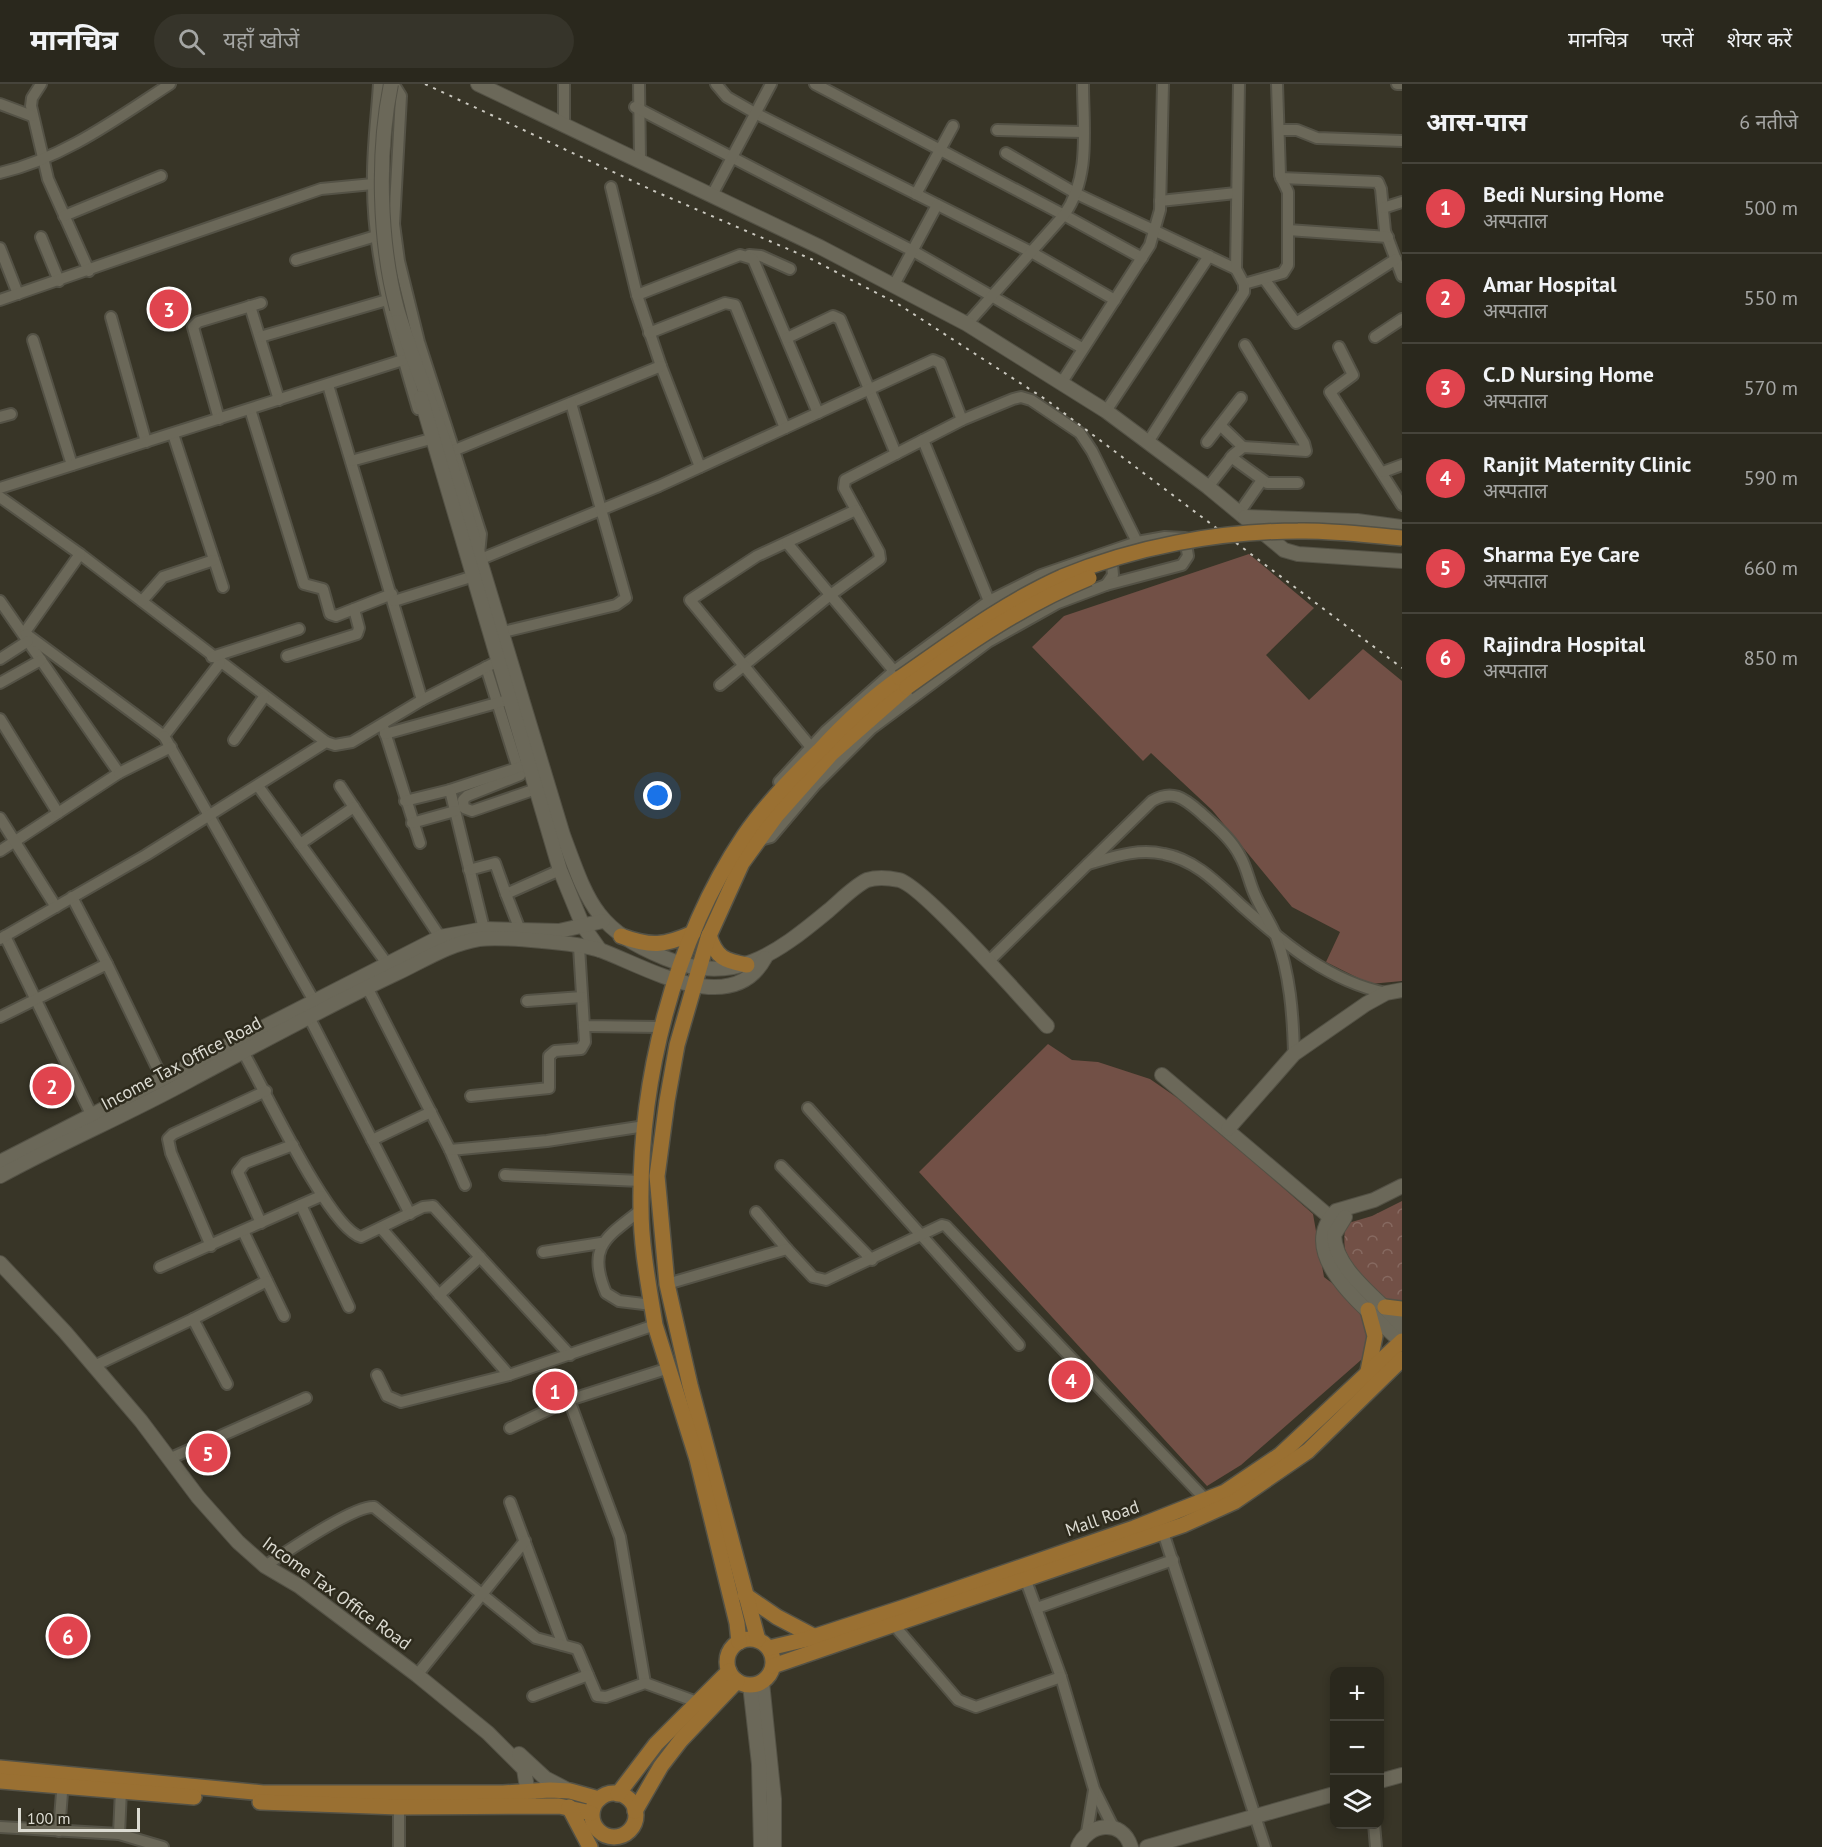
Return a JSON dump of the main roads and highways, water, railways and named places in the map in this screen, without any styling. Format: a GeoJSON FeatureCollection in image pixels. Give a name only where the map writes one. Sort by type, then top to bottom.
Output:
{"type":"FeatureCollection","features":[{"type":"Feature","properties":{"kind":"main road"},"geometry":{"type":"LineString","coordinates":[[389,84],[382,202],[392,304],[420,381],[430,397],[503,632],[498,661],[504,701],[524,766],[536,789],[560,870],[583,926],[600,950]]}},
{"type":"Feature","properties":{"kind":"main road"},"geometry":{"type":"LineString","coordinates":[[478,84],[638,158],[894,285],[967,324],[1106,411],[1290,552],[1402,561]]}},
{"type":"Feature","properties":{"kind":"main road"},"geometry":{"type":"LineString","coordinates":[[420,381],[421,397],[447,478],[498,661],[584,892],[603,921],[621,936],[681,965],[724,970],[747,965],[766,957],[802,933],[867,880],[882,878],[902,881],[916,891],[988,962],[1047,1026]]}},
{"type":"Feature","properties":{"kind":"main road"},"geometry":{"type":"LineString","coordinates":[[1242,515],[1357,521],[1402,527]]}},
{"type":"Feature","properties":{"kind":"main road"},"geometry":{"type":"LineString","coordinates":[[774,1847],[774,1799],[744,1680],[730,1652],[739,1642],[737,1623],[697,1459],[656,1325],[641,1210],[645,1126],[660,1027],[681,965],[728,888],[751,838],[779,792],[851,718],[900,679],[970,629],[1025,596],[1062,577],[1136,553],[1174,544],[1276,531],[1330,532],[1402,538]]}},
{"type":"Feature","properties":{"kind":"main road"},"geometry":{"type":"LineString","coordinates":[[900,679],[963,646],[1048,596],[1121,567],[1184,553],[1254,542],[1331,541],[1402,548]]}},
{"type":"Feature","properties":{"kind":"main road"},"geometry":{"type":"LineString","coordinates":[[0,1162],[283,1023],[314,1001],[388,965],[444,942],[484,928],[559,931],[603,921]]}},
{"type":"Feature","properties":{"kind":"main road"},"geometry":{"type":"LineString","coordinates":[[621,936],[642,943],[660,945],[701,934]]}},
{"type":"Feature","properties":{"kind":"main road"},"geometry":{"type":"LineString","coordinates":[[701,934],[720,959],[747,965]]}},
{"type":"Feature","properties":{"kind":"main road"},"geometry":{"type":"LineString","coordinates":[[618,1794],[656,1744],[697,1702],[773,1666],[745,1595],[667,1284],[659,1212],[659,1159],[676,1045],[700,968],[701,934]]}},
{"type":"Feature","properties":{"kind":"main road"},"geometry":{"type":"LineString","coordinates":[[444,942],[493,938],[600,950],[674,982],[712,986],[738,982],[755,972],[766,957]]}},
{"type":"Feature","properties":{"kind":"main road","name":"Income Tax Office Road"},"geometry":{"type":"LineString","coordinates":[[0,1176],[191,1080],[283,1023],[308,1015],[374,984],[444,942]]}},
{"type":"Feature","properties":{"kind":"main road"},"geometry":{"type":"LineString","coordinates":[[1228,1129],[1294,1054],[1339,1022],[1386,993],[1402,990]]}},
{"type":"Feature","properties":{"kind":"main road"},"geometry":{"type":"LineString","coordinates":[[1162,1075],[1334,1221],[1338,1252],[1355,1276],[1385,1307],[1402,1338]]}},
{"type":"Feature","properties":{"kind":"main road"},"geometry":{"type":"LineString","coordinates":[[1402,1186],[1358,1206],[1334,1221],[1323,1234],[1326,1256],[1339,1279],[1368,1310],[1402,1338]]}},
{"type":"Feature","properties":{"kind":"main road","name":"Income Tax Office Road"},"geometry":{"type":"LineString","coordinates":[[0,1263],[94,1366],[171,1458],[198,1497],[238,1542],[265,1566],[299,1586],[417,1675],[503,1746]]}},
{"type":"Feature","properties":{"kind":"main road"},"geometry":{"type":"LineString","coordinates":[[1385,1307],[1402,1309]]}},
{"type":"Feature","properties":{"kind":"main road"},"geometry":{"type":"LineString","coordinates":[[1367,1374],[1375,1336],[1368,1310]]}},
{"type":"Feature","properties":{"kind":"main road","name":"Mall Road"},"geometry":{"type":"LineString","coordinates":[[739,1642],[763,1644],[815,1637],[1134,1528],[1206,1500],[1246,1478],[1280,1455],[1402,1338]]}},
{"type":"Feature","properties":{"kind":"main road","name":"Mall Road"},"geometry":{"type":"LineString","coordinates":[[773,1666],[1164,1532],[1234,1502],[1308,1451],[1402,1359]]}},
{"type":"Feature","properties":{"kind":"main road"},"geometry":{"type":"LineString","coordinates":[[1385,1375],[1402,1372]]}},
{"type":"Feature","properties":{"kind":"main road"},"geometry":{"type":"LineString","coordinates":[[745,1595],[777,1617],[815,1637]]}},
{"type":"Feature","properties":{"kind":"main road"},"geometry":{"type":"LineString","coordinates":[[591,1813],[605,1841],[622,1840],[632,1826],[635,1811],[661,1766],[681,1740],[744,1680]]}},
{"type":"Feature","properties":{"kind":"main road"},"geometry":{"type":"LineString","coordinates":[[744,1680],[759,1764],[761,1847]]}},
{"type":"Feature","properties":{"kind":"main road"},"geometry":{"type":"LineString","coordinates":[[503,1746],[521,1755],[544,1778],[570,1791],[599,1799]]}},
{"type":"Feature","properties":{"kind":"main road"},"geometry":{"type":"LineString","coordinates":[[503,1746],[524,1769],[529,1798]]}},
{"type":"Feature","properties":{"kind":"main road"},"geometry":{"type":"LineString","coordinates":[[0,1768],[121,1790],[260,1802],[496,1808],[529,1798],[570,1791]]}},
{"type":"Feature","properties":{"kind":"main road"},"geometry":{"type":"LineString","coordinates":[[1384,1780],[1402,1775]]}},
{"type":"Feature","properties":{"kind":"main road"},"geometry":{"type":"LineString","coordinates":[[0,1781],[63,1780],[263,1793],[529,1798],[591,1813]]}},
{"type":"Feature","properties":{"kind":"main road"},"geometry":{"type":"LineString","coordinates":[[591,1813],[599,1799],[608,1794],[618,1794],[631,1802],[635,1811]]}},
{"type":"Feature","properties":{"kind":"main road"},"geometry":{"type":"LineString","coordinates":[[1147,1847],[1258,1818],[1330,1796]]}},
{"type":"Feature","properties":{"kind":"main road"},"geometry":{"type":"LineString","coordinates":[[569,1807],[590,1847]]}},
{"type":"Feature","properties":{"kind":"main road"},"geometry":{"type":"LineString","coordinates":[[1078,1842],[1095,1828],[1113,1827],[1123,1833],[1131,1847]]}},
{"type":"Feature","properties":{"kind":"railway"},"geometry":{"type":"LineString","coordinates":[[425,84],[654,191],[811,259],[898,304],[1048,401],[1402,668]]}},
{"type":"Feature","properties":{"kind":"place","name":"C.D Nursing Home"},"geometry":{"type":"Point","coordinates":[169,309]}},
{"type":"Feature","properties":{"kind":"place","name":"Amar Hospital"},"geometry":{"type":"Point","coordinates":[52,1086]}},
{"type":"Feature","properties":{"kind":"place","name":"Ranjit Maternity Clinic"},"geometry":{"type":"Point","coordinates":[1071,1380]}},
{"type":"Feature","properties":{"kind":"place","name":"Bedi Nursing Home"},"geometry":{"type":"Point","coordinates":[555,1391]}},
{"type":"Feature","properties":{"kind":"place","name":"Sharma Eye Care"},"geometry":{"type":"Point","coordinates":[208,1453]}},
{"type":"Feature","properties":{"kind":"place","name":"Rajindra Hospital"},"geometry":{"type":"Point","coordinates":[68,1636]}}]}
